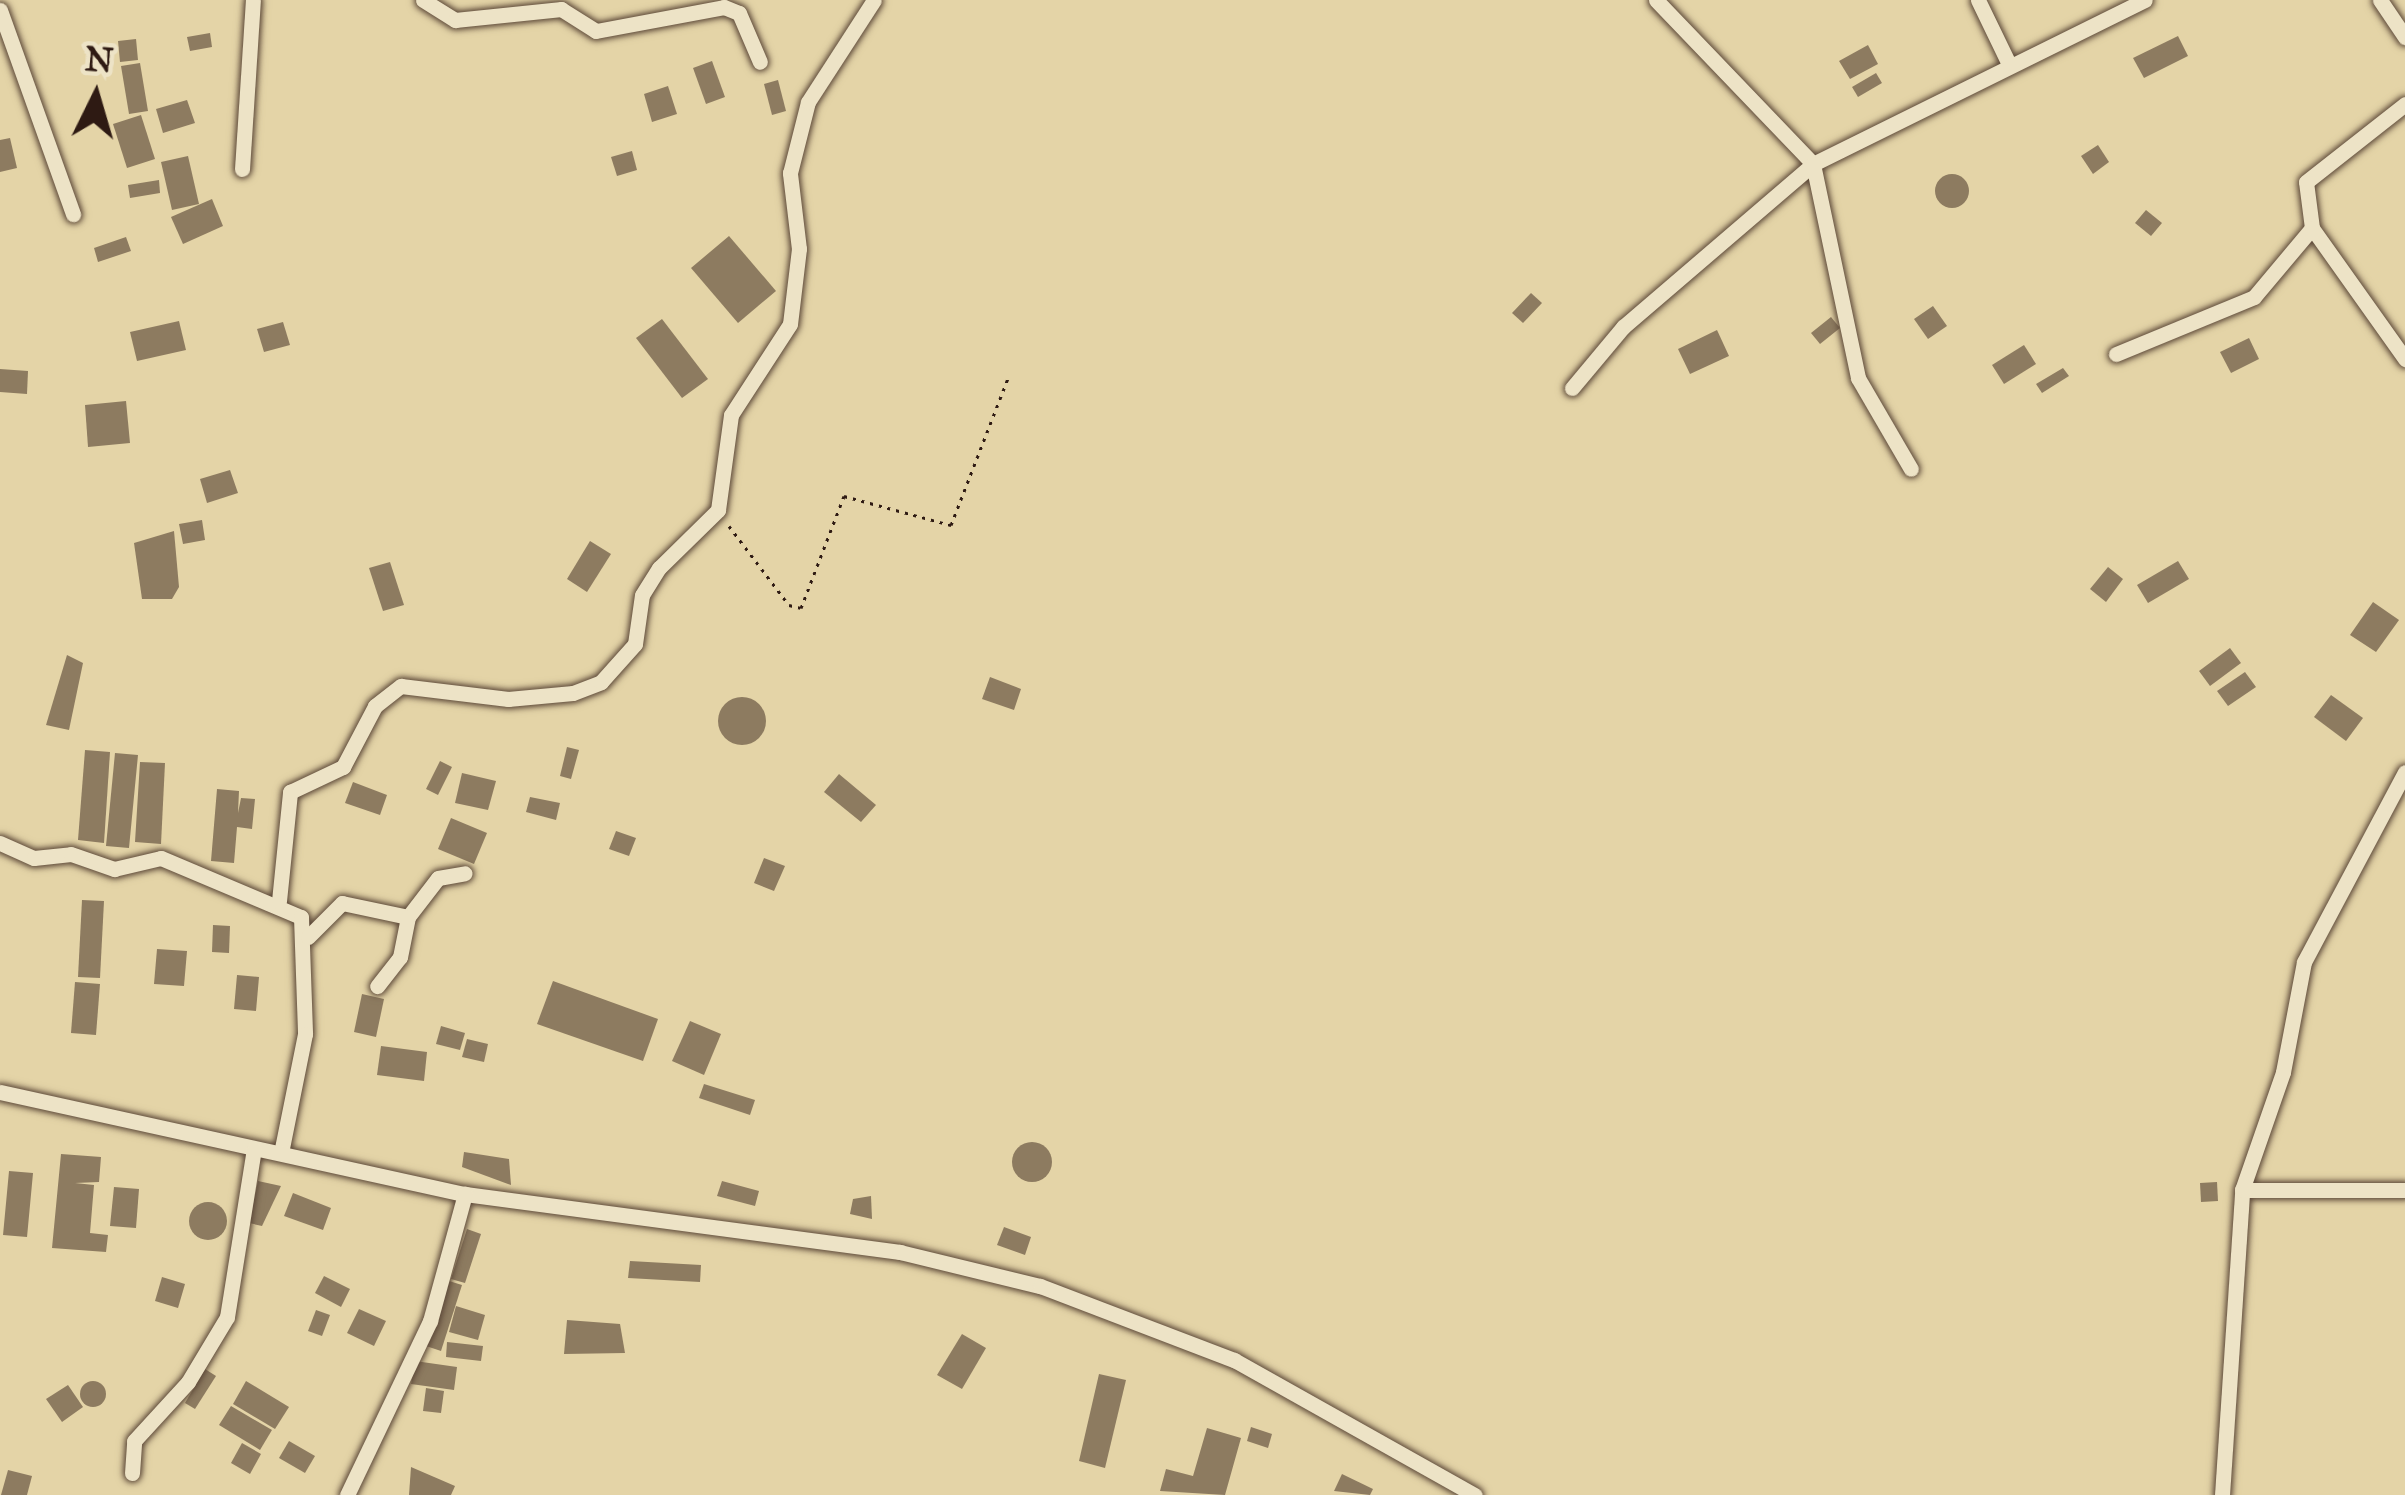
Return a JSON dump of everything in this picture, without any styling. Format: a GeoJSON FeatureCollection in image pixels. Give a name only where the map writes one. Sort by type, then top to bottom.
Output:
{"type":"FeatureCollection","features":[{"type":"Feature","properties":{"kind":"street"},"geometry":{"type":"LineString","coordinates":[[242,169],[253,0]]}},
{"type":"Feature","properties":{"kind":"street"},"geometry":{"type":"LineString","coordinates":[[423,0],[454,20],[561,9],[596,32],[724,7],[740,14],[760,62]]}},
{"type":"Feature","properties":{"kind":"street"},"geometry":{"type":"LineString","coordinates":[[279,901],[290,792],[344,767],[375,706],[401,686],[508,699],[601,682],[634,644],[642,595],[658,568],[718,510],[731,415],[790,323],[800,249],[790,173],[808,101],[874,0]]}},
{"type":"Feature","properties":{"kind":"street"},"geometry":{"type":"LineString","coordinates":[[1657,0],[1814,164],[1858,378],[1911,469]]}},
{"type":"Feature","properties":{"kind":"street"},"geometry":{"type":"LineString","coordinates":[[1978,0],[2008,62]]}},
{"type":"Feature","properties":{"kind":"street"},"geometry":{"type":"LineString","coordinates":[[1572,388],[1623,327],[1814,164],[2008,62],[2145,0]]}},
{"type":"Feature","properties":{"kind":"street"},"geometry":{"type":"LineString","coordinates":[[2380,0],[2405,37]]}},
{"type":"Feature","properties":{"kind":"street"},"geometry":{"type":"LineString","coordinates":[[0,10],[73,214]]}},
{"type":"Feature","properties":{"kind":"street"},"geometry":{"type":"LineString","coordinates":[[2405,104],[2306,182],[2312,228],[2405,359]]}},
{"type":"Feature","properties":{"kind":"street"},"geometry":{"type":"LineString","coordinates":[[2116,354],[2254,297],[2312,228]]}},
{"type":"Feature","properties":{"kind":"street"},"geometry":{"type":"LineString","coordinates":[[2222,1495],[2242,1190],[2283,1072],[2304,962],[2405,772]]}},
{"type":"Feature","properties":{"kind":"street"},"geometry":{"type":"LineString","coordinates":[[0,843],[114,869],[161,859],[279,901],[308,938],[304,1034],[281,1154]]}},
{"type":"Feature","properties":{"kind":"street"},"geometry":{"type":"LineString","coordinates":[[377,986],[400,957],[408,917],[438,878],[465,873]]}},
{"type":"Feature","properties":{"kind":"street"},"geometry":{"type":"LineString","coordinates":[[308,938],[342,903],[408,917]]}},
{"type":"Feature","properties":{"kind":"street"},"geometry":{"type":"LineString","coordinates":[[0,1092],[465,1194],[900,1252],[1040,1286],[1234,1360],[1474,1495]]}},
{"type":"Feature","properties":{"kind":"street"},"geometry":{"type":"LineString","coordinates":[[132,1473],[134,1441],[188,1382],[227,1317],[254,1149]]}},
{"type":"Feature","properties":{"kind":"street"},"geometry":{"type":"LineString","coordinates":[[2242,1190],[2405,1190]]}},
{"type":"Feature","properties":{"kind":"street"},"geometry":{"type":"LineString","coordinates":[[347,1495],[430,1322],[465,1194]]}},
{"type":"Feature","properties":{"kind":"path"},"geometry":{"type":"LineString","coordinates":[[718,510],[789,605],[801,608],[844,496],[951,525],[1008,378]]}},
{"type":"Feature","properties":{"kind":"building"},"geometry":{"type":"Polygon","coordinates":[[[210,33],[212,47],[190,51],[187,37],[210,33]]]}},
{"type":"Feature","properties":{"kind":"building"},"geometry":{"type":"Polygon","coordinates":[[[2178,36],[2188,56],[2144,78],[2133,58],[2178,36]]]}},
{"type":"Feature","properties":{"kind":"building"},"geometry":{"type":"Polygon","coordinates":[[[136,39],[138,60],[120,62],[118,41],[136,39]]]}},
{"type":"Feature","properties":{"kind":"building"},"geometry":{"type":"Polygon","coordinates":[[[1868,45],[1878,64],[1850,79],[1839,61],[1868,45]]]}},
{"type":"Feature","properties":{"kind":"building"},"geometry":{"type":"Polygon","coordinates":[[[712,61],[725,97],[706,104],[693,68],[712,61]]]}},
{"type":"Feature","properties":{"kind":"building"},"geometry":{"type":"Polygon","coordinates":[[[140,63],[148,111],[129,114],[121,66],[140,63]]]}},
{"type":"Feature","properties":{"kind":"building"},"geometry":{"type":"Polygon","coordinates":[[[1876,73],[1882,83],[1858,97],[1852,87],[1876,73]]]}},
{"type":"Feature","properties":{"kind":"building"},"geometry":{"type":"Polygon","coordinates":[[[778,80],[786,111],[772,115],[764,84],[778,80]]]}},
{"type":"Feature","properties":{"kind":"building"},"geometry":{"type":"Polygon","coordinates":[[[668,86],[677,114],[652,122],[644,94],[668,86]]]}},
{"type":"Feature","properties":{"kind":"building"},"geometry":{"type":"Polygon","coordinates":[[[187,100],[195,123],[163,133],[156,109],[187,100]]]}},
{"type":"Feature","properties":{"kind":"building"},"geometry":{"type":"Polygon","coordinates":[[[141,115],[155,159],[127,168],[113,124],[141,115]]]}},
{"type":"Feature","properties":{"kind":"building"},"geometry":{"type":"Polygon","coordinates":[[[10,138],[17,168],[0,172],[0,140],[10,138]]]}},
{"type":"Feature","properties":{"kind":"building"},"geometry":{"type":"Polygon","coordinates":[[[2098,145],[2109,162],[2093,174],[2081,156],[2098,145]]]}},
{"type":"Feature","properties":{"kind":"building"},"geometry":{"type":"Polygon","coordinates":[[[632,151],[637,170],[617,176],[611,157],[632,151]]]}},
{"type":"Feature","properties":{"kind":"building"},"geometry":{"type":"Polygon","coordinates":[[[188,156],[199,204],[172,210],[161,162],[188,156]]]}},
{"type":"Feature","properties":{"kind":"building"},"geometry":{"type":"Polygon","coordinates":[[[1952,174],[1964,179],[1969,191],[1964,203],[1952,208],[1940,203],[1935,191],[1940,179],[1952,174]]]}},
{"type":"Feature","properties":{"kind":"building"},"geometry":{"type":"Polygon","coordinates":[[[159,180],[160,193],[130,198],[128,185],[159,180]]]}},
{"type":"Feature","properties":{"kind":"building"},"geometry":{"type":"Polygon","coordinates":[[[212,199],[223,226],[183,244],[171,217],[212,199]]]}},
{"type":"Feature","properties":{"kind":"building"},"geometry":{"type":"Polygon","coordinates":[[[2146,210],[2162,223],[2151,236],[2135,223],[2146,210]]]}},
{"type":"Feature","properties":{"kind":"building"},"geometry":{"type":"Polygon","coordinates":[[[729,236],[776,291],[738,323],[691,268],[729,236]]]}},
{"type":"Feature","properties":{"kind":"building"},"geometry":{"type":"Polygon","coordinates":[[[126,237],[131,251],[98,262],[94,248],[126,237]]]}},
{"type":"Feature","properties":{"kind":"building"},"geometry":{"type":"Polygon","coordinates":[[[1531,293],[1542,303],[1523,323],[1512,313],[1531,293]]]}},
{"type":"Feature","properties":{"kind":"building"},"geometry":{"type":"Polygon","coordinates":[[[1933,306],[1947,326],[1928,339],[1914,319],[1933,306]]]}},
{"type":"Feature","properties":{"kind":"building"},"geometry":{"type":"Polygon","coordinates":[[[1831,317],[1840,328],[1820,344],[1811,333],[1831,317]]]}},
{"type":"Feature","properties":{"kind":"building"},"geometry":{"type":"Polygon","coordinates":[[[662,319],[708,379],[682,398],[636,338],[662,319]]]}},
{"type":"Feature","properties":{"kind":"building"},"geometry":{"type":"Polygon","coordinates":[[[179,321],[186,350],[137,361],[130,332],[179,321]]]}},
{"type":"Feature","properties":{"kind":"building"},"geometry":{"type":"Polygon","coordinates":[[[283,322],[290,345],[264,352],[257,329],[283,322]]]}},
{"type":"Feature","properties":{"kind":"building"},"geometry":{"type":"Polygon","coordinates":[[[1717,330],[1729,356],[1690,374],[1678,349],[1717,330]]]}},
{"type":"Feature","properties":{"kind":"building"},"geometry":{"type":"Polygon","coordinates":[[[2249,338],[2259,359],[2231,373],[2220,352],[2249,338]]]}},
{"type":"Feature","properties":{"kind":"building"},"geometry":{"type":"Polygon","coordinates":[[[2024,345],[2036,364],[2004,384],[1992,365],[2024,345]]]}},
{"type":"Feature","properties":{"kind":"building"},"geometry":{"type":"Polygon","coordinates":[[[2063,368],[2069,376],[2042,393],[2036,384],[2063,368]]]}},
{"type":"Feature","properties":{"kind":"building"},"geometry":{"type":"Polygon","coordinates":[[[0,369],[28,371],[27,394],[0,392],[0,369]]]}},
{"type":"Feature","properties":{"kind":"building"},"geometry":{"type":"Polygon","coordinates":[[[126,401],[130,443],[88,447],[85,405],[126,401]]]}},
{"type":"Feature","properties":{"kind":"building"},"geometry":{"type":"Polygon","coordinates":[[[230,470],[238,493],[207,503],[200,479],[230,470]]]}},
{"type":"Feature","properties":{"kind":"building"},"geometry":{"type":"Polygon","coordinates":[[[202,520],[205,540],[183,544],[179,524],[202,520]]]}},
{"type":"Feature","properties":{"kind":"building"},"geometry":{"type":"Polygon","coordinates":[[[174,531],[179,587],[172,599],[142,599],[134,543],[174,531]]]}},
{"type":"Feature","properties":{"kind":"building"},"geometry":{"type":"Polygon","coordinates":[[[590,541],[611,554],[587,592],[567,579],[590,541]]]}},
{"type":"Feature","properties":{"kind":"building"},"geometry":{"type":"Polygon","coordinates":[[[2178,561],[2189,579],[2148,603],[2137,585],[2178,561]]]}},
{"type":"Feature","properties":{"kind":"building"},"geometry":{"type":"Polygon","coordinates":[[[390,562],[404,605],[383,611],[369,568],[390,562]]]}},
{"type":"Feature","properties":{"kind":"building"},"geometry":{"type":"Polygon","coordinates":[[[2108,567],[2123,579],[2106,602],[2090,589],[2108,567]]]}},
{"type":"Feature","properties":{"kind":"building"},"geometry":{"type":"Polygon","coordinates":[[[2373,602],[2399,620],[2376,652],[2350,635],[2373,602]]]}},
{"type":"Feature","properties":{"kind":"building"},"geometry":{"type":"Polygon","coordinates":[[[2230,648],[2241,663],[2210,686],[2199,671],[2230,648]]]}},
{"type":"Feature","properties":{"kind":"building"},"geometry":{"type":"Polygon","coordinates":[[[67,655],[83,663],[69,730],[46,725],[67,655]]]}},
{"type":"Feature","properties":{"kind":"building"},"geometry":{"type":"Polygon","coordinates":[[[2245,672],[2256,687],[2228,706],[2217,691],[2245,672]]]}},
{"type":"Feature","properties":{"kind":"building"},"geometry":{"type":"Polygon","coordinates":[[[990,677],[1021,689],[1014,710],[982,699],[990,677]]]}},
{"type":"Feature","properties":{"kind":"building"},"geometry":{"type":"Polygon","coordinates":[[[2331,695],[2363,718],[2346,741],[2314,717],[2331,695]]]}},
{"type":"Feature","properties":{"kind":"building"},"geometry":{"type":"Polygon","coordinates":[[[742,697],[759,704],[766,721],[759,738],[742,745],[725,738],[718,721],[725,704],[742,697]]]}},
{"type":"Feature","properties":{"kind":"building"},"geometry":{"type":"Polygon","coordinates":[[[567,747],[579,750],[571,779],[560,776],[567,747]]]}},
{"type":"Feature","properties":{"kind":"building"},"geometry":{"type":"Polygon","coordinates":[[[85,750],[110,752],[104,843],[78,840],[85,750]]]}},
{"type":"Feature","properties":{"kind":"building"},"geometry":{"type":"Polygon","coordinates":[[[115,753],[138,755],[129,848],[106,846],[115,753]]]}},
{"type":"Feature","properties":{"kind":"building"},"geometry":{"type":"Polygon","coordinates":[[[440,761],[452,767],[438,795],[426,789],[440,761]]]}},
{"type":"Feature","properties":{"kind":"building"},"geometry":{"type":"Polygon","coordinates":[[[140,762],[165,763],[161,844],[135,842],[140,762]]]}},
{"type":"Feature","properties":{"kind":"building"},"geometry":{"type":"Polygon","coordinates":[[[462,773],[496,781],[488,810],[455,803],[462,773]]]}},
{"type":"Feature","properties":{"kind":"building"},"geometry":{"type":"Polygon","coordinates":[[[839,774],[876,805],[861,822],[824,792],[839,774]]]}},
{"type":"Feature","properties":{"kind":"building"},"geometry":{"type":"Polygon","coordinates":[[[353,782],[387,795],[380,815],[345,803],[353,782]]]}},
{"type":"Feature","properties":{"kind":"building"},"geometry":{"type":"Polygon","coordinates":[[[217,789],[239,791],[238,813],[241,798],[255,799],[252,829],[237,827],[234,863],[211,861],[217,789]]]}},
{"type":"Feature","properties":{"kind":"building"},"geometry":{"type":"Polygon","coordinates":[[[530,797],[560,803],[556,820],[526,812],[530,797]]]}},
{"type":"Feature","properties":{"kind":"building"},"geometry":{"type":"Polygon","coordinates":[[[451,818],[487,833],[474,864],[438,849],[451,818]]]}},
{"type":"Feature","properties":{"kind":"building"},"geometry":{"type":"Polygon","coordinates":[[[616,831],[636,838],[629,856],[609,849],[616,831]]]}},
{"type":"Feature","properties":{"kind":"building"},"geometry":{"type":"Polygon","coordinates":[[[764,858],[785,866],[774,891],[754,883],[764,858]]]}},
{"type":"Feature","properties":{"kind":"building"},"geometry":{"type":"Polygon","coordinates":[[[82,900],[104,901],[100,978],[78,977],[82,900]]]}},
{"type":"Feature","properties":{"kind":"building"},"geometry":{"type":"Polygon","coordinates":[[[213,925],[230,926],[229,953],[212,952],[213,925]]]}},
{"type":"Feature","properties":{"kind":"building"},"geometry":{"type":"Polygon","coordinates":[[[157,949],[187,951],[184,986],[154,984],[157,949]]]}},
{"type":"Feature","properties":{"kind":"building"},"geometry":{"type":"Polygon","coordinates":[[[237,975],[259,977],[256,1011],[234,1009],[237,975]]]}},
{"type":"Feature","properties":{"kind":"building"},"geometry":{"type":"Polygon","coordinates":[[[553,981],[658,1019],[643,1061],[537,1024],[553,981]]]}},
{"type":"Feature","properties":{"kind":"building"},"geometry":{"type":"Polygon","coordinates":[[[75,982],[100,984],[96,1035],[71,1033],[75,982]]]}},
{"type":"Feature","properties":{"kind":"building"},"geometry":{"type":"Polygon","coordinates":[[[362,994],[384,999],[376,1037],[354,1032],[362,994]]]}},
{"type":"Feature","properties":{"kind":"building"},"geometry":{"type":"Polygon","coordinates":[[[690,1021],[721,1034],[704,1075],[672,1061],[690,1021]]]}},
{"type":"Feature","properties":{"kind":"building"},"geometry":{"type":"Polygon","coordinates":[[[441,1026],[465,1033],[460,1050],[436,1044],[441,1026]]]}},
{"type":"Feature","properties":{"kind":"building"},"geometry":{"type":"Polygon","coordinates":[[[467,1039],[488,1044],[484,1062],[462,1057],[467,1039]]]}},
{"type":"Feature","properties":{"kind":"building"},"geometry":{"type":"Polygon","coordinates":[[[381,1046],[427,1052],[424,1081],[377,1075],[381,1046]]]}},
{"type":"Feature","properties":{"kind":"building"},"geometry":{"type":"Polygon","coordinates":[[[704,1084],[755,1100],[750,1115],[699,1098],[704,1084]]]}},
{"type":"Feature","properties":{"kind":"building"},"geometry":{"type":"Polygon","coordinates":[[[1032,1142],[1046,1148],[1052,1162],[1046,1176],[1032,1182],[1018,1176],[1012,1162],[1018,1148],[1032,1142]]]}},
{"type":"Feature","properties":{"kind":"building"},"geometry":{"type":"Polygon","coordinates":[[[464,1152],[509,1159],[511,1185],[462,1167],[464,1152]]]}},
{"type":"Feature","properties":{"kind":"building"},"geometry":{"type":"Polygon","coordinates":[[[61,1154],[101,1157],[99,1182],[75,1183],[94,1185],[90,1233],[108,1235],[106,1252],[52,1248],[61,1154]]]}},
{"type":"Feature","properties":{"kind":"building"},"geometry":{"type":"Polygon","coordinates":[[[9,1171],[33,1173],[27,1237],[3,1235],[9,1171]]]}},
{"type":"Feature","properties":{"kind":"building"},"geometry":{"type":"Polygon","coordinates":[[[258,1181],[281,1186],[262,1226],[249,1223],[258,1181]]]}},
{"type":"Feature","properties":{"kind":"building"},"geometry":{"type":"Polygon","coordinates":[[[722,1181],[759,1191],[755,1206],[717,1196],[722,1181]]]}},
{"type":"Feature","properties":{"kind":"building"},"geometry":{"type":"Polygon","coordinates":[[[2217,1182],[2218,1201],[2201,1202],[2200,1183],[2217,1182]]]}},
{"type":"Feature","properties":{"kind":"building"},"geometry":{"type":"Polygon","coordinates":[[[114,1187],[139,1189],[136,1228],[110,1226],[114,1187]]]}},
{"type":"Feature","properties":{"kind":"building"},"geometry":{"type":"Polygon","coordinates":[[[293,1193],[331,1208],[323,1230],[284,1216],[293,1193]]]}},
{"type":"Feature","properties":{"kind":"building"},"geometry":{"type":"Polygon","coordinates":[[[871,1196],[872,1219],[850,1214],[853,1199],[871,1196]]]}},
{"type":"Feature","properties":{"kind":"building"},"geometry":{"type":"Polygon","coordinates":[[[208,1202],[221,1208],[227,1221],[221,1234],[208,1240],[195,1234],[189,1221],[195,1208],[208,1202]]]}},
{"type":"Feature","properties":{"kind":"building"},"geometry":{"type":"Polygon","coordinates":[[[1004,1227],[1031,1237],[1025,1255],[997,1245],[1004,1227]]]}},
{"type":"Feature","properties":{"kind":"building"},"geometry":{"type":"Polygon","coordinates":[[[467,1229],[481,1234],[465,1283],[451,1279],[467,1229]]]}},
{"type":"Feature","properties":{"kind":"building"},"geometry":{"type":"Polygon","coordinates":[[[630,1261],[701,1265],[700,1282],[628,1278],[630,1261]]]}},
{"type":"Feature","properties":{"kind":"building"},"geometry":{"type":"Polygon","coordinates":[[[324,1276],[350,1289],[341,1307],[315,1293],[324,1276]]]}},
{"type":"Feature","properties":{"kind":"building"},"geometry":{"type":"Polygon","coordinates":[[[162,1277],[185,1284],[178,1308],[155,1301],[162,1277]]]}},
{"type":"Feature","properties":{"kind":"building"},"geometry":{"type":"Polygon","coordinates":[[[449,1281],[462,1285],[441,1351],[423,1345],[449,1281]]]}},
{"type":"Feature","properties":{"kind":"building"},"geometry":{"type":"Polygon","coordinates":[[[456,1306],[485,1315],[478,1340],[449,1332],[456,1306]]]}},
{"type":"Feature","properties":{"kind":"building"},"geometry":{"type":"Polygon","coordinates":[[[359,1309],[386,1321],[374,1346],[347,1333],[359,1309]]]}},
{"type":"Feature","properties":{"kind":"building"},"geometry":{"type":"Polygon","coordinates":[[[316,1310],[330,1315],[322,1336],[308,1331],[316,1310]]]}},
{"type":"Feature","properties":{"kind":"building"},"geometry":{"type":"Polygon","coordinates":[[[567,1320],[620,1324],[625,1353],[564,1354],[567,1320]]]}},
{"type":"Feature","properties":{"kind":"building"},"geometry":{"type":"Polygon","coordinates":[[[962,1334],[986,1348],[962,1389],[937,1375],[962,1334]]]}},
{"type":"Feature","properties":{"kind":"building"},"geometry":{"type":"Polygon","coordinates":[[[447,1342],[483,1346],[481,1361],[446,1357],[447,1342]]]}},
{"type":"Feature","properties":{"kind":"building"},"geometry":{"type":"Polygon","coordinates":[[[415,1361],[457,1367],[454,1390],[411,1384],[415,1361]]]}},
{"type":"Feature","properties":{"kind":"building"},"geometry":{"type":"Polygon","coordinates":[[[205,1369],[216,1376],[195,1409],[185,1403],[205,1369]]]}},
{"type":"Feature","properties":{"kind":"building"},"geometry":{"type":"Polygon","coordinates":[[[1099,1374],[1126,1380],[1105,1468],[1079,1461],[1099,1374]]]}},
{"type":"Feature","properties":{"kind":"building"},"geometry":{"type":"Polygon","coordinates":[[[93,1381],[106,1394],[93,1407],[80,1394],[93,1381]]]}},
{"type":"Feature","properties":{"kind":"building"},"geometry":{"type":"Polygon","coordinates":[[[246,1381],[289,1407],[275,1429],[233,1404],[246,1381]]]}},
{"type":"Feature","properties":{"kind":"building"},"geometry":{"type":"Polygon","coordinates":[[[68,1385],[83,1407],[62,1422],[46,1399],[68,1385]]]}},
{"type":"Feature","properties":{"kind":"building"},"geometry":{"type":"Polygon","coordinates":[[[426,1388],[444,1391],[441,1413],[423,1411],[426,1388]]]}},
{"type":"Feature","properties":{"kind":"building"},"geometry":{"type":"Polygon","coordinates":[[[231,1406],[272,1430],[260,1450],[219,1425],[231,1406]]]}},
{"type":"Feature","properties":{"kind":"building"},"geometry":{"type":"Polygon","coordinates":[[[1251,1427],[1272,1434],[1268,1448],[1247,1441],[1251,1427]]]}},
{"type":"Feature","properties":{"kind":"building"},"geometry":{"type":"Polygon","coordinates":[[[1207,1428],[1241,1438],[1225,1495],[1160,1491],[1166,1469],[1193,1476],[1207,1428]]]}},
{"type":"Feature","properties":{"kind":"building"},"geometry":{"type":"Polygon","coordinates":[[[289,1441],[315,1456],[305,1473],[279,1458],[289,1441]]]}},
{"type":"Feature","properties":{"kind":"building"},"geometry":{"type":"Polygon","coordinates":[[[242,1443],[261,1454],[250,1474],[231,1463],[242,1443]]]}},
{"type":"Feature","properties":{"kind":"building"},"geometry":{"type":"Polygon","coordinates":[[[411,1467],[455,1486],[451,1495],[409,1495],[411,1467]]]}},
{"type":"Feature","properties":{"kind":"building"},"geometry":{"type":"Polygon","coordinates":[[[8,1470],[32,1476],[27,1495],[1,1495],[8,1470]]]}},
{"type":"Feature","properties":{"kind":"building"},"geometry":{"type":"Polygon","coordinates":[[[1342,1474],[1373,1489],[1370,1495],[1334,1491],[1342,1474]]]}}]}
